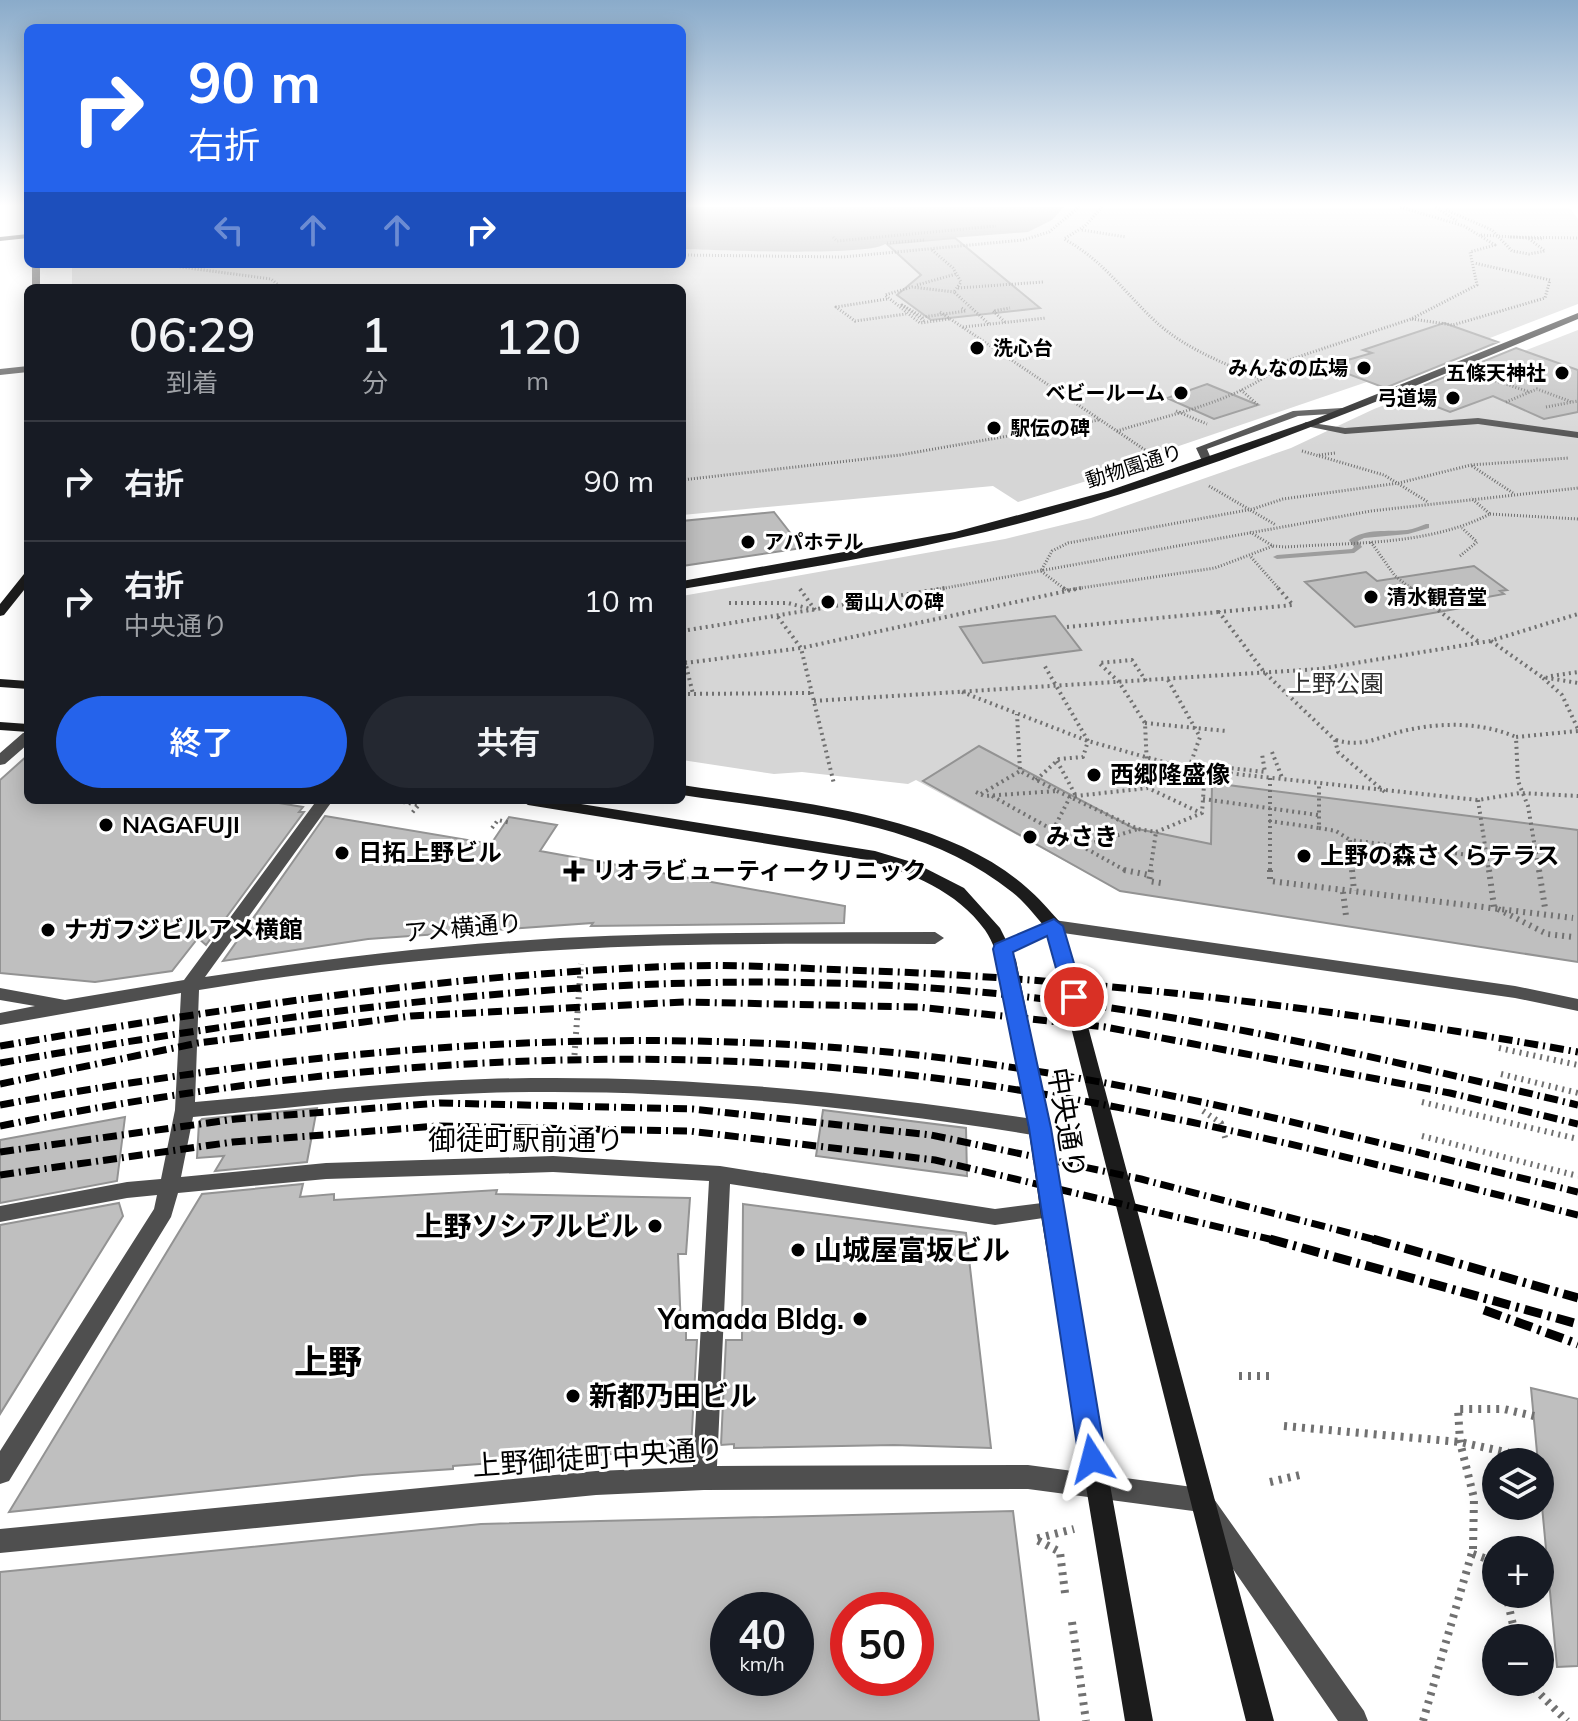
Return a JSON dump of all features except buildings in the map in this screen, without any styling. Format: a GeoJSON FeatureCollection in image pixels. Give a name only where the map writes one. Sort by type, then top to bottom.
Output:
{"type":"FeatureCollection","features":[{"type":"Feature","properties":{"kind":"main road","name":"動物園通り"},"geometry":{"type":"LineString","coordinates":[[686,584],[956,535],[1094,499],[1306,425],[1578,316]]}},
{"type":"Feature","properties":{"kind":"main road"},"geometry":{"type":"LineString","coordinates":[[0,612],[24,582]]}},
{"type":"Feature","properties":{"kind":"main road"},"geometry":{"type":"LineString","coordinates":[[0,683],[24,685]]}},
{"type":"Feature","properties":{"kind":"main road"},"geometry":{"type":"LineString","coordinates":[[0,726],[24,728]]}},
{"type":"Feature","properties":{"kind":"main road","name":"中央通り"},"geometry":{"type":"LineString","coordinates":[[686,791],[876,824],[916,835],[991,871],[1032,900],[1054,926],[1200,1500],[1260,1721]]}},
{"type":"Feature","properties":{"kind":"main road","name":"中央通り"},"geometry":{"type":"LineString","coordinates":[[554,804],[833,847],[909,867],[958,892],[992,928],[1002,949],[1040,1128],[1050,1210],[1139,1721]]}},
{"type":"Feature","properties":{"kind":"street"},"geometry":{"type":"LineString","coordinates":[[0,372],[24,369]]}},
{"type":"Feature","properties":{"kind":"street"},"geometry":{"type":"LineString","coordinates":[[1207,461],[1201,448],[1297,413],[1342,411]]}},
{"type":"Feature","properties":{"kind":"street"},"geometry":{"type":"LineString","coordinates":[[1306,425],[1345,431],[1478,421],[1578,435]]}},
{"type":"Feature","properties":{"kind":"street"},"geometry":{"type":"LineString","coordinates":[[0,761],[24,740]]}},
{"type":"Feature","properties":{"kind":"street"},"geometry":{"type":"LineString","coordinates":[[0,1473],[164,1211],[185,1110],[190,984],[322,804]]}},
{"type":"Feature","properties":{"kind":"street"},"geometry":{"type":"LineString","coordinates":[[1002,949],[1054,926],[1515,992],[1578,1005]]}},
{"type":"Feature","properties":{"kind":"street","name":"アメ横通り"},"geometry":{"type":"LineString","coordinates":[[0,1019],[190,984],[436,953],[582,943],[727,938],[935,938]]}},
{"type":"Feature","properties":{"kind":"street"},"geometry":{"type":"LineString","coordinates":[[0,994],[70,1005]]}},
{"type":"Feature","properties":{"kind":"street"},"geometry":{"type":"LineString","coordinates":[[185,1110],[484,1086],[700,1087],[848,1099],[1040,1128]]}},
{"type":"Feature","properties":{"kind":"street","name":"御徒町駅前通り"},"geometry":{"type":"LineString","coordinates":[[0,1214],[169,1186],[326,1171],[553,1164],[720,1174],[995,1217],[1050,1210]]}},
{"type":"Feature","properties":{"kind":"street"},"geometry":{"type":"LineString","coordinates":[[704,1478],[720,1174]]}},
{"type":"Feature","properties":{"kind":"street","name":"上野御徒町中央通り"},"geometry":{"type":"LineString","coordinates":[[0,1541],[596,1483],[704,1478],[1028,1477],[1200,1500]]}},
{"type":"Feature","properties":{"kind":"street"},"geometry":{"type":"LineString","coordinates":[[1200,1500],[1354,1721]]}},
{"type":"Feature","properties":{"kind":"path"},"geometry":{"type":"LineString","coordinates":[[887,299],[885,295],[895,289],[909,287]]}},
{"type":"Feature","properties":{"kind":"path"},"geometry":{"type":"LineString","coordinates":[[917,287],[956,290],[984,287]]}},
{"type":"Feature","properties":{"kind":"path"},"geometry":{"type":"LineString","coordinates":[[1127,287],[1156,321],[1264,381]]}},
{"type":"Feature","properties":{"kind":"path"},"geometry":{"type":"LineString","coordinates":[[1117,431],[1264,381],[1286,361],[1411,319],[1473,287]]}},
{"type":"Feature","properties":{"kind":"path"},"geometry":{"type":"LineString","coordinates":[[1411,319],[1453,325],[1545,298],[1548,287]]}},
{"type":"Feature","properties":{"kind":"path"},"geometry":{"type":"LineString","coordinates":[[956,290],[967,306],[989,324]]}},
{"type":"Feature","properties":{"kind":"path"},"geometry":{"type":"LineString","coordinates":[[906,313],[855,321],[836,307],[887,299],[925,322],[950,319]]}},
{"type":"Feature","properties":{"kind":"path"},"geometry":{"type":"LineString","coordinates":[[925,322],[902,305],[923,317],[966,311],[960,307],[967,306]]}},
{"type":"Feature","properties":{"kind":"path"},"geometry":{"type":"LineString","coordinates":[[1005,322],[993,311],[1010,308]]}},
{"type":"Feature","properties":{"kind":"path"},"geometry":{"type":"LineString","coordinates":[[942,313],[1179,471],[1253,509],[1277,526]]}},
{"type":"Feature","properties":{"kind":"path"},"geometry":{"type":"LineString","coordinates":[[962,327],[1046,318]]}},
{"type":"Feature","properties":{"kind":"path"},"geometry":{"type":"LineString","coordinates":[[1478,375],[1530,392]]}},
{"type":"Feature","properties":{"kind":"path"},"geometry":{"type":"LineString","coordinates":[[1505,403],[1537,389],[1572,402]]}},
{"type":"Feature","properties":{"kind":"path"},"geometry":{"type":"LineString","coordinates":[[1533,410],[1578,401]]}},
{"type":"Feature","properties":{"kind":"path"},"geometry":{"type":"LineString","coordinates":[[686,480],[900,455],[1099,420]]}},
{"type":"Feature","properties":{"kind":"path"},"geometry":{"type":"LineString","coordinates":[[1319,455],[1399,483],[1429,503]]}},
{"type":"Feature","properties":{"kind":"path"},"geometry":{"type":"LineString","coordinates":[[1041,571],[1052,551],[1068,543],[1253,509],[1283,499],[1399,483],[1471,465],[1578,459]]}},
{"type":"Feature","properties":{"kind":"path"},"geometry":{"type":"LineString","coordinates":[[1471,465],[1513,493]]}},
{"type":"Feature","properties":{"kind":"path"},"geometry":{"type":"LineString","coordinates":[[686,630],[816,611],[1277,526],[1471,497],[1578,488]]}},
{"type":"Feature","properties":{"kind":"path"},"geometry":{"type":"LineString","coordinates":[[1471,497],[1490,514]]}},
{"type":"Feature","properties":{"kind":"path"},"geometry":{"type":"LineString","coordinates":[[686,663],[801,648],[1066,590],[1215,568],[1251,557],[1273,546],[1430,537],[1462,528],[1490,514],[1578,519]]}},
{"type":"Feature","properties":{"kind":"path"},"geometry":{"type":"LineString","coordinates":[[1460,556],[1477,542],[1462,528]]}},
{"type":"Feature","properties":{"kind":"path"},"geometry":{"type":"LineString","coordinates":[[1249,532],[1273,546]]}},
{"type":"Feature","properties":{"kind":"path"},"geometry":{"type":"LineString","coordinates":[[1370,541],[1395,576],[1480,643]]}},
{"type":"Feature","properties":{"kind":"path"},"geometry":{"type":"LineString","coordinates":[[1067,627],[1293,605],[1251,557]]}},
{"type":"Feature","properties":{"kind":"path"},"geometry":{"type":"LineString","coordinates":[[1041,571],[1066,590]]}},
{"type":"Feature","properties":{"kind":"path"},"geometry":{"type":"LineString","coordinates":[[720,602],[788,603],[816,611]]}},
{"type":"Feature","properties":{"kind":"path"},"geometry":{"type":"LineString","coordinates":[[810,602],[816,611]]}},
{"type":"Feature","properties":{"kind":"path"},"geometry":{"type":"LineString","coordinates":[[1219,612],[1264,672],[1335,740],[1354,747],[1404,731],[1444,725],[1502,730],[1516,737],[1578,730],[1562,695],[1542,677],[1490,641]]}},
{"type":"Feature","properties":{"kind":"path"},"geometry":{"type":"LineString","coordinates":[[814,701],[1319,669],[1490,641],[1578,614]]}},
{"type":"Feature","properties":{"kind":"path"},"geometry":{"type":"LineString","coordinates":[[778,617],[801,648],[834,784]]}},
{"type":"Feature","properties":{"kind":"path"},"geometry":{"type":"LineString","coordinates":[[1146,681],[1128,660],[1099,663],[1119,682],[1145,723],[1148,788]]}},
{"type":"Feature","properties":{"kind":"path"},"geometry":{"type":"LineString","coordinates":[[1036,780],[1057,761],[1083,757],[1088,741],[1043,663]]}},
{"type":"Feature","properties":{"kind":"path"},"geometry":{"type":"LineString","coordinates":[[686,667],[693,694]]}},
{"type":"Feature","properties":{"kind":"path"},"geometry":{"type":"LineString","coordinates":[[1542,677],[1578,672]]}},
{"type":"Feature","properties":{"kind":"path"},"geometry":{"type":"LineString","coordinates":[[1542,677],[1578,683]]}},
{"type":"Feature","properties":{"kind":"path"},"geometry":{"type":"LineString","coordinates":[[1168,680],[1200,737],[1189,769]]}},
{"type":"Feature","properties":{"kind":"path"},"geometry":{"type":"LineString","coordinates":[[958,690],[1088,741],[1189,769],[1386,793],[1478,800],[1520,793],[1578,796]]}},
{"type":"Feature","properties":{"kind":"path"},"geometry":{"type":"LineString","coordinates":[[686,694],[812,693]]}},
{"type":"Feature","properties":{"kind":"path"},"geometry":{"type":"LineString","coordinates":[[1017,714],[1020,771]]}},
{"type":"Feature","properties":{"kind":"path"},"geometry":{"type":"LineString","coordinates":[[1145,723],[1226,731]]}},
{"type":"Feature","properties":{"kind":"path"},"geometry":{"type":"LineString","coordinates":[[1516,737],[1515,768],[1520,793],[1528,806],[1545,908]]}},
{"type":"Feature","properties":{"kind":"path"},"geometry":{"type":"LineString","coordinates":[[1335,740],[1338,752],[1386,793]]}},
{"type":"Feature","properties":{"kind":"path"},"geometry":{"type":"LineString","coordinates":[[1272,752],[1283,780]]}},
{"type":"Feature","properties":{"kind":"path"},"geometry":{"type":"LineString","coordinates":[[1205,771],[1212,766],[1265,772],[1262,754]]}},
{"type":"Feature","properties":{"kind":"path"},"geometry":{"type":"LineString","coordinates":[[1057,761],[1073,797]]}},
{"type":"Feature","properties":{"kind":"path"},"geometry":{"type":"LineString","coordinates":[[1020,771],[1138,829],[1156,832],[1202,813]]}},
{"type":"Feature","properties":{"kind":"path"},"geometry":{"type":"LineString","coordinates":[[1020,771],[978,793],[991,796],[1129,873],[1149,875]]}},
{"type":"Feature","properties":{"kind":"path"},"geometry":{"type":"LineString","coordinates":[[1202,813],[1205,771]]}},
{"type":"Feature","properties":{"kind":"path"},"geometry":{"type":"LineString","coordinates":[[1270,778],[1270,881],[1573,918]]}},
{"type":"Feature","properties":{"kind":"path"},"geometry":{"type":"LineString","coordinates":[[1319,784],[1319,828]]}},
{"type":"Feature","properties":{"kind":"path"},"geometry":{"type":"LineString","coordinates":[[1073,797],[1148,788],[1202,813]]}},
{"type":"Feature","properties":{"kind":"path"},"geometry":{"type":"LineString","coordinates":[[991,796],[1057,791]]}},
{"type":"Feature","properties":{"kind":"path"},"geometry":{"type":"LineString","coordinates":[[1053,830],[1073,797]]}},
{"type":"Feature","properties":{"kind":"path"},"geometry":{"type":"LineString","coordinates":[[1203,799],[1318,815]]}},
{"type":"Feature","properties":{"kind":"path"},"geometry":{"type":"LineString","coordinates":[[1478,800],[1494,907]]}},
{"type":"Feature","properties":{"kind":"path"},"geometry":{"type":"LineString","coordinates":[[411,814],[419,805],[414,804]]}},
{"type":"Feature","properties":{"kind":"path"},"geometry":{"type":"LineString","coordinates":[[492,828],[498,820],[511,823]]}},
{"type":"Feature","properties":{"kind":"path"},"geometry":{"type":"LineString","coordinates":[[1269,821],[1336,831],[1350,840],[1485,857]]}},
{"type":"Feature","properties":{"kind":"path"},"geometry":{"type":"LineString","coordinates":[[1082,847],[1138,829]]}},
{"type":"Feature","properties":{"kind":"path"},"geometry":{"type":"LineString","coordinates":[[1156,832],[1149,881],[1161,883]]}},
{"type":"Feature","properties":{"kind":"path"},"geometry":{"type":"LineString","coordinates":[[1350,840],[1354,891]]}},
{"type":"Feature","properties":{"kind":"path"},"geometry":{"type":"LineString","coordinates":[[1343,892],[1346,916]]}},
{"type":"Feature","properties":{"kind":"path"},"geometry":{"type":"LineString","coordinates":[[1494,907],[1547,934],[1573,937]]}},
{"type":"Feature","properties":{"kind":"path"},"geometry":{"type":"LineString","coordinates":[[573,1085],[582,943]]}},
{"type":"Feature","properties":{"kind":"path"},"geometry":{"type":"LineString","coordinates":[[1499,1048],[1578,1065]]}},
{"type":"Feature","properties":{"kind":"path"},"geometry":{"type":"LineString","coordinates":[[1501,1074],[1578,1093]]}},
{"type":"Feature","properties":{"kind":"path"},"geometry":{"type":"LineString","coordinates":[[1422,1102],[1578,1139]]}},
{"type":"Feature","properties":{"kind":"path"},"geometry":{"type":"LineString","coordinates":[[1203,1111],[1221,1123],[1226,1141]]}},
{"type":"Feature","properties":{"kind":"path"},"geometry":{"type":"LineString","coordinates":[[1422,1136],[1578,1176]]}},
{"type":"Feature","properties":{"kind":"path"},"geometry":{"type":"LineString","coordinates":[[1239,1376],[1270,1376]]}},
{"type":"Feature","properties":{"kind":"path"},"geometry":{"type":"LineString","coordinates":[[1423,1721],[1473,1551],[1474,1498],[1460,1442],[1458,1409],[1504,1409],[1534,1416]]}},
{"type":"Feature","properties":{"kind":"path"},"geometry":{"type":"LineString","coordinates":[[1284,1426],[1460,1442],[1487,1448]]}},
{"type":"Feature","properties":{"kind":"path"},"geometry":{"type":"LineString","coordinates":[[1270,1482],[1300,1475]]}},
{"type":"Feature","properties":{"kind":"path"},"geometry":{"type":"LineString","coordinates":[[1065,1593],[1060,1552],[1035,1539],[1074,1529]]}},
{"type":"Feature","properties":{"kind":"path"},"geometry":{"type":"LineString","coordinates":[[1473,1551],[1482,1555]]}},
{"type":"Feature","properties":{"kind":"path"},"geometry":{"type":"LineString","coordinates":[[1072,1622],[1086,1721]]}},
{"type":"Feature","properties":{"kind":"path"},"geometry":{"type":"LineString","coordinates":[[1542,1696],[1567,1721]]}},
{"type":"Feature","properties":{"kind":"green space"},"geometry":{"type":"Polygon","coordinates":[[[686,287],[1578,287],[1578,304],[1446,355],[1173,448],[1142,464],[1018,502],[993,486],[686,515],[686,287]]]}},
{"type":"Feature","properties":{"kind":"green space","name":"上野公園"},"geometry":{"type":"Polygon","coordinates":[[[1578,330],[1578,962],[1120,891],[916,780],[908,784],[802,772],[774,774],[686,761],[686,595],[1005,539],[1091,518],[1291,448],[1374,409],[1578,330]]]}},
{"type":"Feature","properties":{"kind":"waterway"},"geometry":{"type":"LineString","coordinates":[[1277,557],[1354,551],[1358,547],[1353,540],[1362,536],[1408,532],[1426,526]]}},
{"type":"Feature","properties":{"kind":"railway"},"geometry":{"type":"LineString","coordinates":[[0,1046],[254,1006],[425,985],[596,970],[705,966],[962,975],[1139,990],[1315,1010],[1578,1052]]}},
{"type":"Feature","properties":{"kind":"railway"},"geometry":{"type":"LineString","coordinates":[[0,1063],[228,1026],[456,998],[686,983],[801,982],[1000,994],[1166,1017],[1332,1049],[1578,1105]]}},
{"type":"Feature","properties":{"kind":"railway"},"geometry":{"type":"LineString","coordinates":[[0,1084],[198,1043],[411,1016],[684,1002],[918,1007],[1105,1027],[1450,1093],[1578,1124]]}},
{"type":"Feature","properties":{"kind":"railway"},"geometry":{"type":"LineString","coordinates":[[0,1105],[230,1069],[461,1046],[577,1041],[693,1041],[809,1046],[926,1056],[1091,1080],[1254,1114],[1578,1192]]}},
{"type":"Feature","properties":{"kind":"railway"},"geometry":{"type":"LineString","coordinates":[[0,1126],[230,1087],[461,1064],[693,1060],[809,1066],[926,1077],[1091,1102],[1254,1136],[1578,1215]]}},
{"type":"Feature","properties":{"kind":"railway"},"geometry":{"type":"LineString","coordinates":[[0,1152],[236,1119],[440,1103],[693,1109],[931,1135],[1141,1179],[1379,1241]]}},
{"type":"Feature","properties":{"kind":"railway"},"geometry":{"type":"LineString","coordinates":[[0,1175],[233,1142],[437,1126],[689,1131],[935,1160],[1273,1240]]}},
{"type":"Feature","properties":{"kind":"railway"},"geometry":{"type":"LineString","coordinates":[[1373,1239],[1379,1241]]}},
{"type":"Feature","properties":{"kind":"railway"},"geometry":{"type":"LineString","coordinates":[[1273,1240],[1278,1241]]}},
{"type":"Feature","properties":{"kind":"railway"},"geometry":{"type":"LineString","coordinates":[[1273,1240],[1578,1324]]}},
{"type":"Feature","properties":{"kind":"railway"},"geometry":{"type":"LineString","coordinates":[[1379,1241],[1578,1298]]}},
{"type":"Feature","properties":{"kind":"railway"},"geometry":{"type":"LineString","coordinates":[[1484,1310],[1578,1344]]}},
{"type":"Feature","properties":{"kind":"place","name":"洗心台"},"geometry":{"type":"Point","coordinates":[977,348]}},
{"type":"Feature","properties":{"kind":"place","name":"みんなの広場"},"geometry":{"type":"Point","coordinates":[1364,368]}},
{"type":"Feature","properties":{"kind":"place","name":"五條天神社"},"geometry":{"type":"Point","coordinates":[1562,373]}},
{"type":"Feature","properties":{"kind":"place","name":"ベビールーム"},"geometry":{"type":"Point","coordinates":[1181,393]}},
{"type":"Feature","properties":{"kind":"place","name":"弓道場"},"geometry":{"type":"Point","coordinates":[1453,398]}},
{"type":"Feature","properties":{"kind":"place","name":"駅伝の碑"},"geometry":{"type":"Point","coordinates":[994,428]}},
{"type":"Feature","properties":{"kind":"place","name":"アパホテル"},"geometry":{"type":"Point","coordinates":[748,542]}},
{"type":"Feature","properties":{"kind":"place","name":"清水観音堂"},"geometry":{"type":"Point","coordinates":[1371,597]}},
{"type":"Feature","properties":{"kind":"place","name":"蜀山人の碑"},"geometry":{"type":"Point","coordinates":[828,602]}},
{"type":"Feature","properties":{"kind":"place","name":"西郷隆盛像"},"geometry":{"type":"Point","coordinates":[1094,775]}},
{"type":"Feature","properties":{"kind":"place","name":"NAGAFUJI"},"geometry":{"type":"Point","coordinates":[106,825]}},
{"type":"Feature","properties":{"kind":"place","name":"みさき"},"geometry":{"type":"Point","coordinates":[1030,837]}},
{"type":"Feature","properties":{"kind":"place","name":"日拓上野ビル"},"geometry":{"type":"Point","coordinates":[342,853]}},
{"type":"Feature","properties":{"kind":"place","name":"上野の森さくらテラス"},"geometry":{"type":"Point","coordinates":[1304,856]}},
{"type":"Feature","properties":{"kind":"place","name":"リオラビューティークリニック"},"geometry":{"type":"Point","coordinates":[574,871]}},
{"type":"Feature","properties":{"kind":"place","name":"ナガフジビルアメ横館"},"geometry":{"type":"Point","coordinates":[48,930]}},
{"type":"Feature","properties":{"kind":"place","name":"上野ソシアルビル"},"geometry":{"type":"Point","coordinates":[655,1226]}},
{"type":"Feature","properties":{"kind":"place","name":"山城屋富坂ビル"},"geometry":{"type":"Point","coordinates":[798,1250]}},
{"type":"Feature","properties":{"kind":"place","name":"Yamada Bldg."},"geometry":{"type":"Point","coordinates":[860,1319]}},
{"type":"Feature","properties":{"kind":"place","name":"新都乃田ビル"},"geometry":{"type":"Point","coordinates":[573,1396]}},
{"type":"Feature","properties":{"kind":"district","name":"上野"},"geometry":{"type":"Point","coordinates":[328,1362]}},
{"type":"Feature","properties":{"kind":"route"},"geometry":{"type":"LineString","coordinates":[[1074,997],[1054,926],[1002,949],[1007,960],[1040,1128],[1050,1210],[1092,1459]]}}]}
